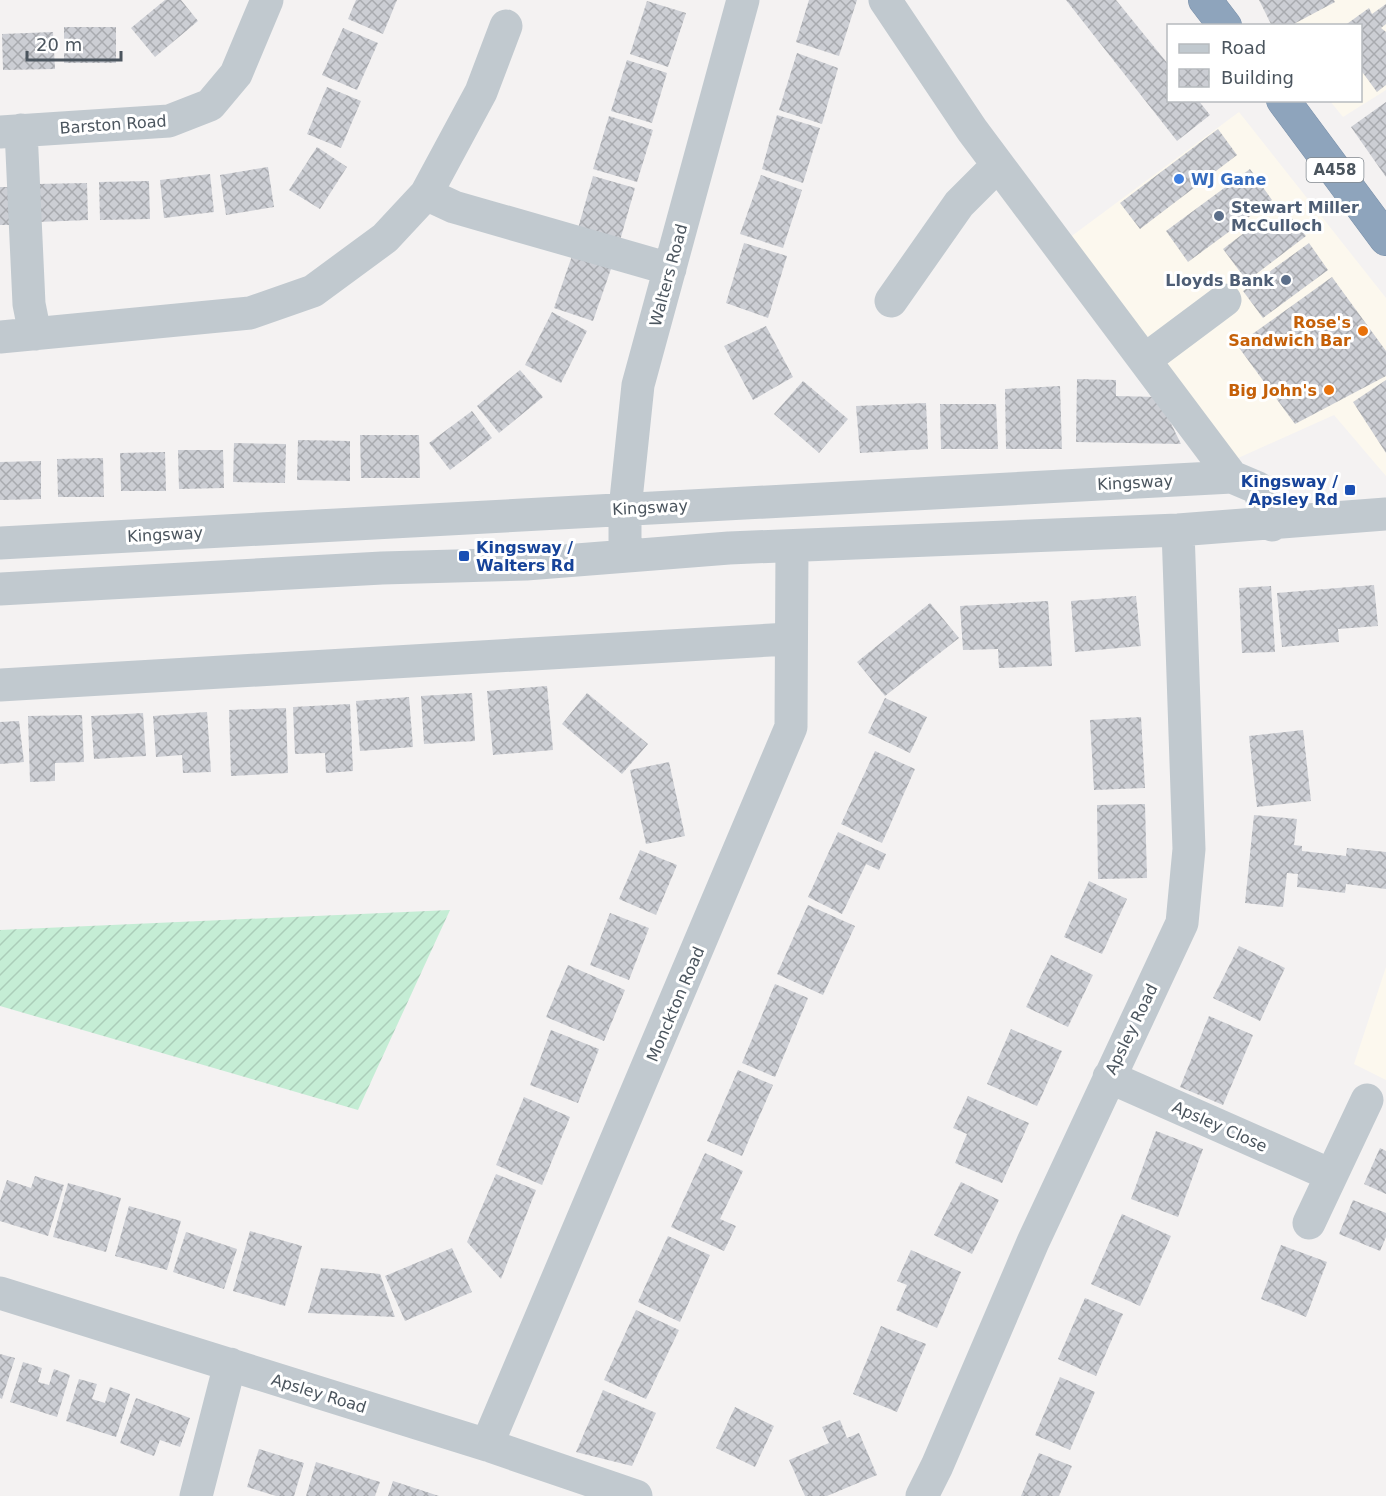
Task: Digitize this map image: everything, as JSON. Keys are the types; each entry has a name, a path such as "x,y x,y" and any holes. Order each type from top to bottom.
{"highway":[{"name":"A458","path":"1285,102 1384,234"}],"street":[{"name":"Barston Road","path":"10,131 169,121 210,105 236,74 267,0"},
{"name":"Walters Road","path":"625,556 626,508 638,385 743,0"},
{"path":"885,0 998,165 1146,359 1232,477"},
{"path":"0,337 250,314 313,291 345,270 385,238 426,194 481,92 506,26"},
{"path":"10,131 29,304 35,334"},
{"path":"891,302 959,204 998,165"},
{"path":"426,194 454,207 670,269"},
{"path":"1146,359 1225,300"},
{"name":"Kingsway","path":"0,543 1232,477 1258,488 1272,525"},
{"path":"0,589 382,568 516,565 729,548 1272,525 1386,514"},
{"name":"Apsley Road","path":"922,1496 938,1466 1033,1242 1182,923 1189,849 1178,530"},
{"name":"Monckton Road","path":"487,1445 791,727 789,639 793,584 792,547"},
{"path":"0,685 789,639"},
{"name":"Apsley Close","path":"1109,1077 1331,1175"},
{"path":"1309,1223 1367,1100"},
{"name":"Apsley Road","path":"0,1293 487,1445 636,1496"},
{"path":"196,1496 230,1364"}],"shaded area":[{"path":"1259,0 1386,0 1386,90 1343,117 1331,102 1362,102 1362,24 1271,24"},
{"path":"1239,112 1386,298 1386,476 1334,415 1236,459 1069,238"},
{"path":"1386,967 1386,1080 1354,1064"}],"green space":[{"path":"450,910 358,1110 0,1006 0,930"}],"building":[{"path":"165,0 181,0 198,21 155,57 131,28"},
{"path":"356,0 397,0 383,34 348,19"},
{"path":"809,0 857,0 839,56 796,42"},
{"path":"1066,0 1116,0 1167,63 1167,102 1200,102 1210,115 1177,141"},
{"path":"1259,0 1334,0 1335,2 1294,24 1271,24"},
{"path":"647,1 686,13 668,67 630,54"},
{"path":"1386,4 1386,24 1381,28 1386,32 1386,85 1377,92 1362,72 1362,24 1347,24 1369,8 1372,14"},
{"path":"64,27 116,27 116,63 64,63"},
{"path":"343,28 378,43 357,90 322,75"},
{"path":"53,32 55,69 3,70 2,34"},
{"path":"797,53 838,68 822,124 779,110"},
{"path":"627,60 667,73 652,123 611,111"},
{"path":"327,87 361,101 341,148 307,134"},
{"path":"1386,102 1386,177 1351,127"},
{"path":"777,115 820,128 803,183 762,169"},
{"path":"609,116 653,130 637,182 593,169"},
{"name":"WJ Gane","path":"1218,129 1237,155 1140,229 1120,203"},
{"path":"317,147 347,167 320,209 289,190"},
{"path":"268,167 274,207 226,215 220,175"},
{"name":"Stewart Miller McCulloch","path":"1250,169 1272,200 1188,262 1166,231"},
{"path":"210,174 214,212 164,218 160,180"},
{"path":"761,175 802,190 783,248 740,234"},
{"path":"593,176 635,188 619,244 577,232"},
{"path":"149,181 150,219 100,220 99,182"},
{"path":"87,183 88,220 38,222 36,184"},
{"path":"0,187 9,187 11,225 0,225"},
{"path":"1289,215 1306,236 1247,281 1223,249 1265,217 1273,227"},
{"path":"744,243 787,256 768,318 726,303"},
{"name":"Lloyds Bank","path":"1309,243 1328,270 1263,318 1243,291"},
{"path":"573,253 612,266 593,321 554,308"},
{"path":"1332,277 1386,351 1386,376 1295,424 1237,345"},
{"path":"552,312 587,331 561,383 525,365"},
{"path":"766,326 793,377 753,400 724,346"},
{"path":"520,370 543,397 499,433 477,406"},
{"path":"1077,379 1116,380 1116,396 1158,397 1181,444 1076,442"},
{"path":"1386,380 1386,453 1353,402"},
{"path":"803,381 848,419 819,453 774,414"},
{"path":"1060,386 1062,449 1006,449 1005,389"},
{"path":"926,403 928,449 860,453 856,406"},
{"path":"940,404 996,404 998,449 941,449"},
{"path":"472,411 492,438 450,470 429,443"},
{"path":"360,435 419,435 420,478 361,478"},
{"path":"298,440 350,441 350,481 297,480"},
{"path":"234,443 286,444 285,483 233,482"},
{"path":"178,450 223,450 224,488 179,489"},
{"path":"165,452 166,491 121,491 120,453"},
{"path":"103,458 104,497 58,497 57,459"},
{"path":"41,461 41,499 0,500 0,462"},
{"path":"1374,585 1378,626 1338,629 1339,642 1282,647 1277,593"},
{"path":"1271,586 1275,652 1242,653 1239,588"},
{"path":"1136,596 1141,646 1075,652 1071,601"},
{"path":"1048,601 1052,666 999,668 998,649 963,650 960,606"},
{"path":"930,603 959,638 885,696 857,662"},
{"path":"547,686 553,750 493,755 487,691"},
{"path":"472,693 475,741 424,744 421,696"},
{"path":"587,693 648,744 622,774 562,724"},
{"path":"409,697 413,747 360,751 356,701"},
{"path":"885,698 927,717 910,753 868,733"},
{"path":"350,704 353,771 326,773 325,753 295,754 293,707"},
{"path":"286,708 288,773 231,776 229,710"},
{"path":"207,712 211,772 183,773 182,755 156,757 153,716"},
{"path":"143,713 146,756 94,759 91,716"},
{"path":"82,715 84,762 55,763 55,781 30,782 28,716"},
{"path":"1141,717 1145,788 1094,790 1090,720"},
{"path":"19,721 24,762 0,764 0,722"},
{"path":"1303,730 1311,801 1257,807 1249,736"},
{"path":"875,751 915,769 882,843 841,824"},
{"path":"669,762 685,836 646,844 630,770"},
{"path":"1145,804 1147,878 1098,879 1097,805"},
{"path":"1254,815 1297,819 1294,845 1302,846 1302,851 1346,856 1347,848 1386,852 1386,889 1346,884 1345,893 1297,887 1298,874 1287,873 1283,907 1245,903"},
{"path":"838,832 886,854 879,870 866,864 842,914 808,897"},
{"path":"640,850 677,865 656,915 619,899"},
{"path":"1089,881 1127,899 1102,954 1064,937"},
{"path":"808,905 855,926 823,995 777,974"},
{"path":"610,913 649,928 629,980 590,965"},
{"path":"1239,946 1285,968 1260,1021 1213,998"},
{"path":"1051,955 1093,975 1068,1027 1026,1007"},
{"path":"568,965 625,990 604,1041 546,1017"},
{"path":"775,984 808,998 775,1077 742,1063"},
{"path":"1209,1016 1253,1035 1223,1105 1180,1087"},
{"path":"1011,1029 1062,1051 1037,1106 987,1084"},
{"path":"551,1030 599,1049 578,1103 530,1085"},
{"path":"738,1070 773,1085 742,1156 707,1141"},
{"path":"968,1096 1029,1123 1002,1183 955,1163 967,1134 953,1128"},
{"path":"524,1097 570,1117 542,1185 496,1165"},
{"path":"1156,1131 1203,1149 1178,1217 1131,1199"},
{"path":"1380,1148 1386,1151 1386,1194 1364,1184"},
{"path":"705,1153 743,1171 720,1219 736,1226 724,1251 671,1227"},
{"path":"496,1174 536,1190 501,1279 467,1242"},
{"path":"35,1176 64,1185 48,1236 0,1221 0,1201 7,1180 31,1188"},
{"path":"961,1182 999,1200 972,1254 934,1235"},
{"path":"68,1183 121,1198 106,1252 53,1237"},
{"path":"1353,1200 1386,1213 1386,1237 1380,1251 1339,1234"},
{"path":"129,1206 181,1221 167,1270 115,1256"},
{"path":"1122,1214 1171,1236 1140,1306 1091,1284"},
{"path":"250,1231 302,1246 285,1306 233,1291"},
{"path":"186,1232 237,1249 224,1289 173,1272"},
{"path":"668,1236 710,1255 680,1322 638,1302"},
{"path":"1281,1245 1327,1262 1306,1317 1261,1299"},
{"path":"452,1248 472,1292 405,1321 385,1276"},
{"path":"911,1250 961,1272 937,1328 896,1310 907,1285 897,1281"},
{"path":"321,1268 380,1274 395,1317 308,1313"},
{"path":"1085,1298 1123,1314 1096,1376 1058,1359"},
{"path":"636,1310 679,1330 646,1399 604,1380"},
{"path":"881,1326 926,1344 897,1412 853,1394"},
{"path":"0,1354 15,1358 2,1399 0,1398"},
{"path":"23,1362 42,1368 38,1382 49,1385 54,1369 70,1375 57,1417 10,1402"},
{"path":"1060,1377 1095,1392 1070,1450 1035,1435"},
{"path":"79,1379 97,1384 92,1399 105,1403 110,1387 130,1394 116,1437 66,1421"},
{"path":"603,1390 656,1413 632,1466 576,1452"},
{"path":"136,1398 190,1418 180,1447 160,1440 154,1456 120,1443"},
{"path":"735,1407 774,1426 755,1467 716,1448"},
{"path":"840,1420 847,1438 859,1433 877,1475 827,1496 805,1496 789,1460 829,1443 822,1427"},
{"path":"259,1449 304,1463 294,1496 276,1496 247,1487"},
{"path":"1039,1453 1072,1466 1059,1496 1021,1496"},
{"path":"316,1462 380,1482 375,1496 306,1496"},
{"path":"393,1481 439,1496 388,1496"}],"place":[{"name":"WJ Gane","path":"1179,179"},
{"name":"Stewart Miller McCulloch","path":"1219,216"},
{"name":"Lloyds Bank","path":"1286,280"},
{"name":"Rose's Sandwich Bar","path":"1363,331"},
{"name":"Big John's","path":"1329,390"},
{"name":"Kingsway / Apsley Rd","path":"1350,490"},
{"name":"Kingsway / Walters Rd","path":"464,556"}]}
